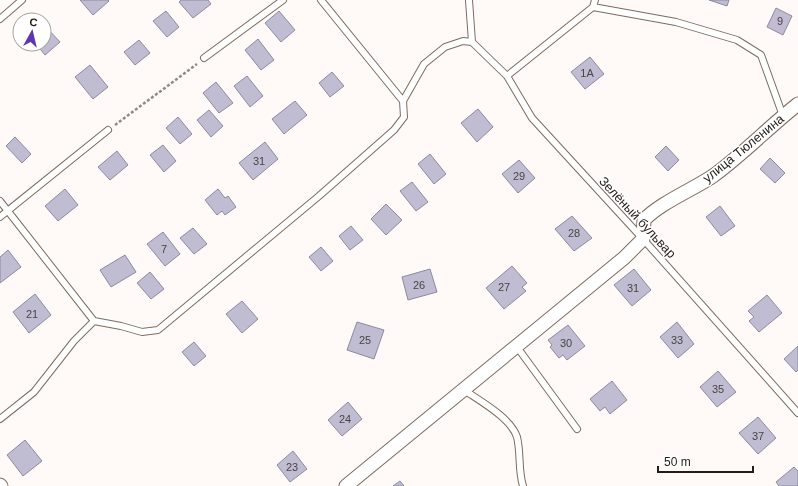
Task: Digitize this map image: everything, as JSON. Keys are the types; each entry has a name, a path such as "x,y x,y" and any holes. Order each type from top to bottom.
{"street":[{"name":"улица Тюленина","path":"643,238 644,220 653,211 665,206 714,176 798,104"},
{"path":"346,486 624,258 643,238"}],"lane":[{"path":"0,19 22,0"},
{"path":"204,58 284,0"},
{"path":"321,0 403,101"},
{"path":"0,201 94,322 121,326 142,332 158,330 320,196 394,130 404,117 403,101 424,64 445,47 463,41 472,42 469,0"},
{"path":"508,76 593,7 595,0"},
{"path":"593,7 676,22 737,40 761,55 783,116"},
{"name":"Зелёный бульвар","path":"472,42 508,76 532,118 643,238 798,413"},
{"path":"0,216 108,130"},
{"path":"0,419 34,392 74,341 94,322"},
{"path":"517,347 577,429"},
{"path":"464,390 494,410 517,436 520,475 523,486"}],"path":[{"path":"108,130 204,58"}],"building":[{"path":"80,0 108,0 109,1 93,15"},
{"path":"181,0 208,0 211,4 193,18 179,2"},
{"path":"709,0 729,0 727,6"},
{"path":"776,8 792,16 783,35 767,27"},
{"path":"166,11 179,27 167,37 153,21"},
{"path":"279,11 295,30 281,42 265,23"},
{"path":"52,33 60,42 52,49"},
{"path":"258,39 274,60 261,70 245,50"},
{"path":"139,40 150,53 135,65 124,52"},
{"path":"590,57 604,74 585,89 571,72"},
{"path":"90,65 108,87 93,99 75,77"},
{"path":"332,72 344,86 330,97 319,83"},
{"path":"247,76 263,96 250,107 234,86"},
{"path":"216,82 233,103 219,113 203,93"},
{"path":"295,101 307,115 284,134 272,119"},
{"path":"478,109 493,127 477,142 461,123"},
{"path":"209,110 223,126 211,137 197,120"},
{"path":"178,117 192,134 180,144 166,128"},
{"path":"15,137 31,154 22,163 6,146"},
{"path":"265,142 278,159 253,180 239,163"},
{"path":"163,145 176,161 164,172 150,155"},
{"path":"666,146 679,160 668,171 655,157"},
{"path":"117,151 128,165 110,180 98,167"},
{"path":"430,154 446,174 434,184 418,164"},
{"path":"770,158 785,173 775,183 760,169"},
{"path":"519,160 535,178 518,193 502,174"},
{"path":"412,182 428,202 416,211 400,191"},
{"path":"65,189 78,205 58,221 45,206"},
{"path":"218,189 225,198 228,196 236,207 225,215 222,211 217,215 205,200"},
{"path":"386,204 402,220 386,235 371,219"},
{"path":"720,206 735,226 721,236 706,217"},
{"path":"572,216 592,238 574,251 555,229"},
{"path":"351,226 363,240 350,250 339,236"},
{"path":"193,228 207,244 194,254 180,238"},
{"path":"163,232 180,254 165,266 147,244"},
{"path":"321,247 333,261 321,271 309,257"},
{"path":"8,250 21,267 0,283 0,257"},
{"path":"125,255 136,272 111,287 100,270"},
{"path":"512,266 527,283 522,287 526,291 504,309 486,288"},
{"path":"430,269 437,292 408,300 402,277"},
{"path":"634,269 651,290 632,306 614,285"},
{"path":"150,272 164,289 151,299 137,283"},
{"path":"35,294 51,315 29,333 13,312"},
{"path":"767,295 782,313 759,332 749,321 754,317 748,311"},
{"path":"242,301 258,319 242,333 226,314"},
{"path":"357,322 384,330 374,359 347,350"},
{"path":"677,322 694,344 678,358 660,337"},
{"path":"568,325 585,346 567,360 563,355 559,358 550,347 552,345 548,340"},
{"path":"194,342 206,356 194,366 182,352"},
{"path":"798,346 798,370 796,372 784,359"},
{"path":"718,371 736,392 717,407 700,387"},
{"path":"612,381 627,400 610,414 605,407 600,411 590,399"},
{"path":"348,402 362,419 342,436 328,420"},
{"path":"758,417 776,438 758,454 739,433"},
{"path":"25,440 42,461 23,476 7,455"},
{"path":"293,451 307,469 290,482 277,465"},
{"path":"794,467 798,471 798,486 779,486 776,482"},
{"path":"400,481 404,486 393,486"}]}
